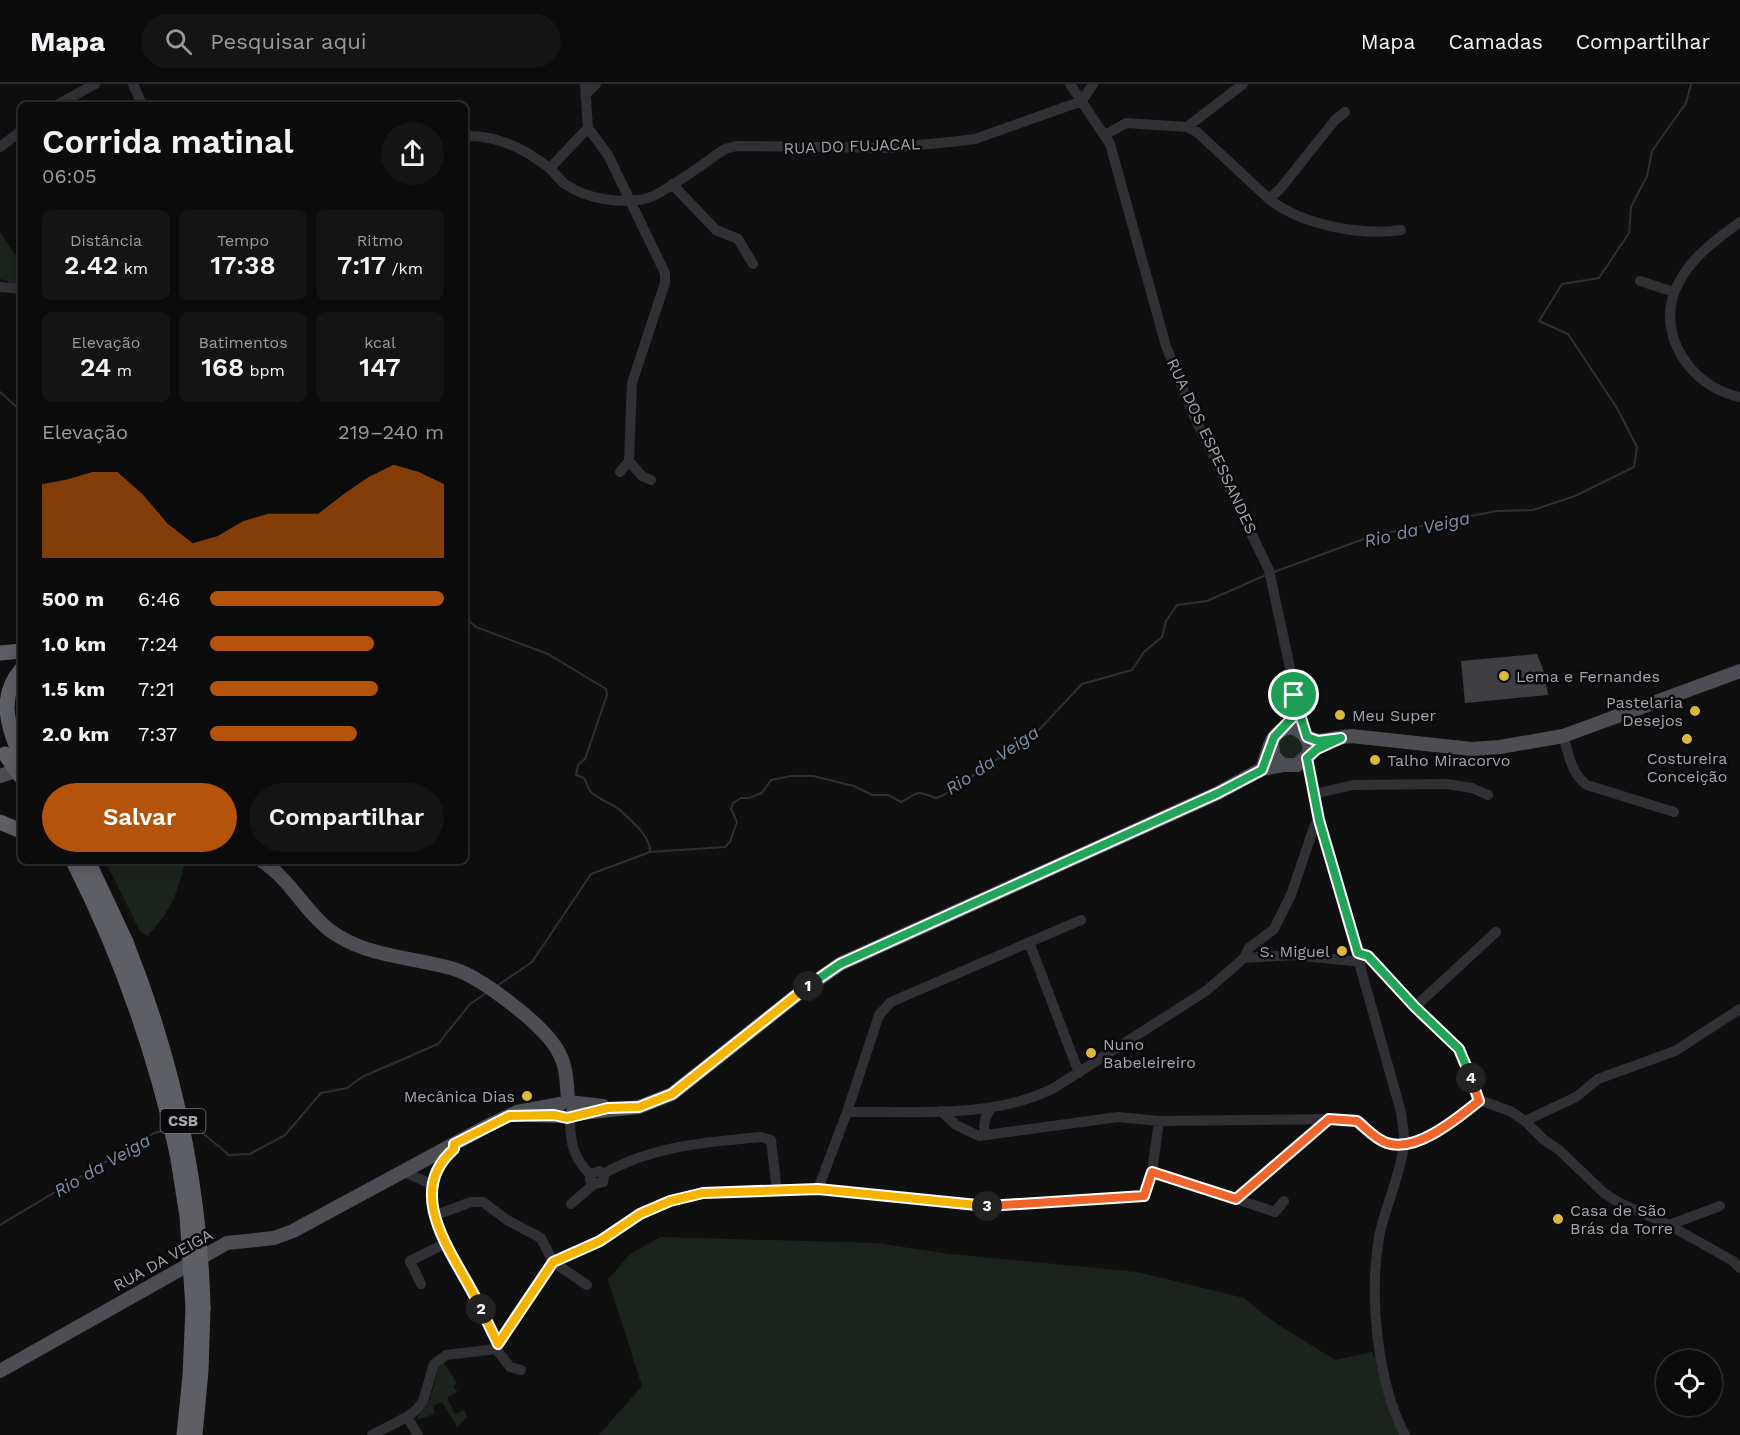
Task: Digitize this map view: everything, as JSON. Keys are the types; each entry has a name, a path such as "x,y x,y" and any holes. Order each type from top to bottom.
{"highway":[{"path":"0,653 18,651"},
{"path":"11,752 4,708 8,688 18,674"},
{"path":"0,730 18,770"},
{"path":"0,822 18,830"},
{"path":"63,864 87,889"},
{"name":"CSB","path":"74,864 120,944"},
{"name":"CSB","path":"89,864 120,944 159,1032 181,1113 197,1208 201,1371 195,1435"},
{"name":"CSB","path":"184,1435 198,1308"}],"main road":[{"path":"1262,770 1272,742 1284,729 1291,728 1318,741 1350,736 1472,749 1500,747 1563,736 1740,671"},
{"path":"1306,735 1308,756"},
{"path":"565,1109 639,1107 672,1094 807,986 840,964 1208,798 1262,770 1302,763 1308,756 1341,738"},
{"path":"1272,742 1274,756 1287,766"},
{"path":"0,776 18,770"},
{"path":"0,784 18,778"},
{"path":"265,864 293,888 319,920 339,937 362,947 455,970 487,985 542,1030 555,1045 564,1065 565,1109"},
{"path":"563,1085 577,1098 608,1108"},
{"path":"543,1106 552,1100 563,1085"},
{"path":"565,1109 587,1103"},
{"name":"RUA DA VEIGA","path":"0,1371 227,1243 274,1238 293,1231 509,1116 543,1106 565,1109"},
{"name":"RUA DA VEIGA","path":"509,1116 565,1109"}],"street":[{"path":"62,102 95,84"},
{"path":"133,84 141,102"},
{"path":"596,84 585,90 588,129 608,155 665,273 665,283 632,383 629,461 620,472"},
{"name":"RUA DOS ESPESSANDES","path":"1070,84 1105,135 1126,195 1166,346 1193,414 1270,575 1294,695 1306,735"},
{"path":"1082,101 1093,84"},
{"path":"1186,127 1243,84"},
{"name":"RUA DO FUJACAL","path":"629,201 650,198 725,149 737,146 889,148 975,139 1082,101"},
{"path":"1269,199 1280,189 1335,120 1345,112"},
{"path":"1105,135 1126,123 1186,127 1197,132 1279,207 1328,226 1372,232 1401,230"},
{"path":"550,168 588,129"},
{"path":"0,147 18,133"},
{"path":"468,136 480,135 521,149 550,168 565,184 592,196 629,201"},
{"path":"672,184 716,230 738,239 753,264"},
{"path":"1740,222 1696,257 1674,292 1672,327 1683,360 1700,380 1712,388 1740,397"},
{"path":"1640,281 1674,292"},
{"path":"0,287 18,288"},
{"path":"629,461 642,476 651,480"},
{"path":"1284,729 1292,718 1294,695"},
{"path":"1563,736 1574,770 1587,785 1674,812"},
{"path":"1308,756 1319,820 1360,958 1401,1112 1404,1144 1380,1237 1374,1314 1396,1417 1405,1435"},
{"path":"1287,766 1313,792"},
{"path":"1313,792 1353,785 1447,784 1472,788 1488,795"},
{"path":"847,1112 941,1111 992,1107 1036,1097 1079,1073 1185,1006 1244,958 1249,948 1274,929 1291,895 1314,827 1319,820"},
{"path":"818,1189 847,1112 879,1015 891,1002 1081,920"},
{"path":"1415,1007 1496,932"},
{"path":"1029,942 1079,1073"},
{"path":"1244,958 1294,955 1353,964 1360,958 1368,956 1415,1007 1459,1049 1467,1064 1479,1101"},
{"path":"1525,1121 1576,1097 1598,1079 1675,1052 1740,1009"},
{"path":"941,1111 968,1133 985,1135 1118,1117 1159,1121 1329,1119 1357,1121 1377,1139 1390,1144 1404,1144 1436,1133 1479,1101"},
{"path":"1479,1101 1510,1111 1525,1121 1533,1132 1559,1149 1604,1193 1669,1225 1740,1268"},
{"path":"985,1135 986,1116 992,1107"},
{"path":"565,1109 570,1142 580,1163 592,1179 603,1182 603,1174 624,1162 673,1147 761,1137 771,1140 774,1147 777,1191"},
{"path":"1236,1199 1329,1119"},
{"path":"372,1435 407,1417 423,1401 434,1364 446,1354 497,1346 553,1262 600,1241 640,1214 670,1201 703,1193 818,1189 980,1207 1144,1196 1152,1172 1159,1121"},
{"path":"454,1144 454,1149 441,1161 431,1184 437,1225 444,1244 469,1282 497,1346 510,1367 521,1370"},
{"path":"404,1172 431,1184"},
{"path":"1152,1172 1275,1212 1284,1201"},
{"path":"571,1204 592,1179"},
{"path":"436,1215 471,1202 483,1202 507,1220 541,1238 553,1262 587,1285"},
{"path":"1669,1225 1720,1206"},
{"path":"421,1284 410,1262 444,1244"},
{"path":"407,1417 417,1435"}],"shaded area":[{"path":"0,231 15,255 18,255 18,296 8,281 0,279"},
{"path":"1284,734 1298,734 1305,750 1290,762 1278,755 1276,743"},
{"path":"106,864 184,864 172,902 161,920 147,936 140,931"},
{"path":"660,1237 876,1243 950,1254 1137,1272 1244,1298 1274,1322 1335,1360 1372,1352 1378,1363 1399,1435 599,1435 642,1386 608,1280 629,1255"},
{"path":"444,1363 457,1383 453,1387 458,1392 447,1398 455,1414 464,1410 467,1417 457,1427 442,1402 433,1406 435,1414 416,1420 430,1399 439,1367"}],"building":[{"name":"Lema e Fernandes","path":"1537,654 1543,669 1548,695 1465,703 1461,661"}],"waterway":[{"name":"Rio da Veiga","path":"1274,572 1372,536 1496,511 1533,510 1575,496 1634,467 1637,447 1617,408 1568,334 1539,321 1562,284 1599,278 1629,233 1631,207 1647,176 1652,151 1686,103 1691,84"},
{"path":"0,392 18,408"},
{"name":"Rio da Veiga","path":"497,986 532,962 591,874 650,852 725,847 730,842 737,822 731,809 733,803 741,798 749,798 762,793 771,780 791,776 813,776 854,786 872,795 888,795 901,802 917,793 936,798 944,795 1035,734 1082,684 1132,670 1144,652 1162,637 1166,621 1177,605 1207,601 1266,575"},
{"path":"468,620 476,627 548,654 606,689 607,695 585,759 578,765 576,775 584,778 593,794 618,808 635,824 644,834 650,852"},
{"name":"Rio da Veiga","path":"187,1125 192,1124 229,1155 250,1154 285,1135 321,1093 347,1088 362,1077 438,1044 470,1004 488,992"},
{"name":"Rio da Veiga","path":"0,1225 154,1133 167,1130"}],"place":[{"name":"Lema e Fernandes","path":"1504,676"},
{"name":"Pastelaria Desejos","path":"1695,711"},
{"name":"Meu Super","path":"1340,715"},
{"name":"Costureira Conceição","path":"1687,739"},
{"name":"Talho Miracorvo","path":"1375,760"},
{"name":"S. Miguel","path":"1342,951"},
{"name":"Nuno Babeleireiro","path":"1091,1053"},
{"name":"Mecânica Dias","path":"527,1096"},
{"name":"Casa de São Brás da Torre","path":"1558,1219"}],"route":[{"path":"1294,695 1304,734 1307,737 1318,741 1341,738 1309,754 1307,765 1319,820 1358,953 1368,956 1390,977 1415,1007 1459,1049 1467,1064 1479,1101 1466,1112 1436,1133 1404,1144 1390,1144 1377,1139 1357,1121 1329,1119 1236,1199 1152,1172 1144,1196 980,1207 818,1189 703,1193 670,1201 640,1214 600,1241 553,1262 498,1344 469,1282 444,1244 437,1225 431,1184 441,1161 454,1149 454,1144 509,1116 554,1115 567,1118 572,1114 608,1108 639,1107 672,1094 817,979 840,964 1218,793 1262,770 1274,737 1292,718 1294,695"}]}
